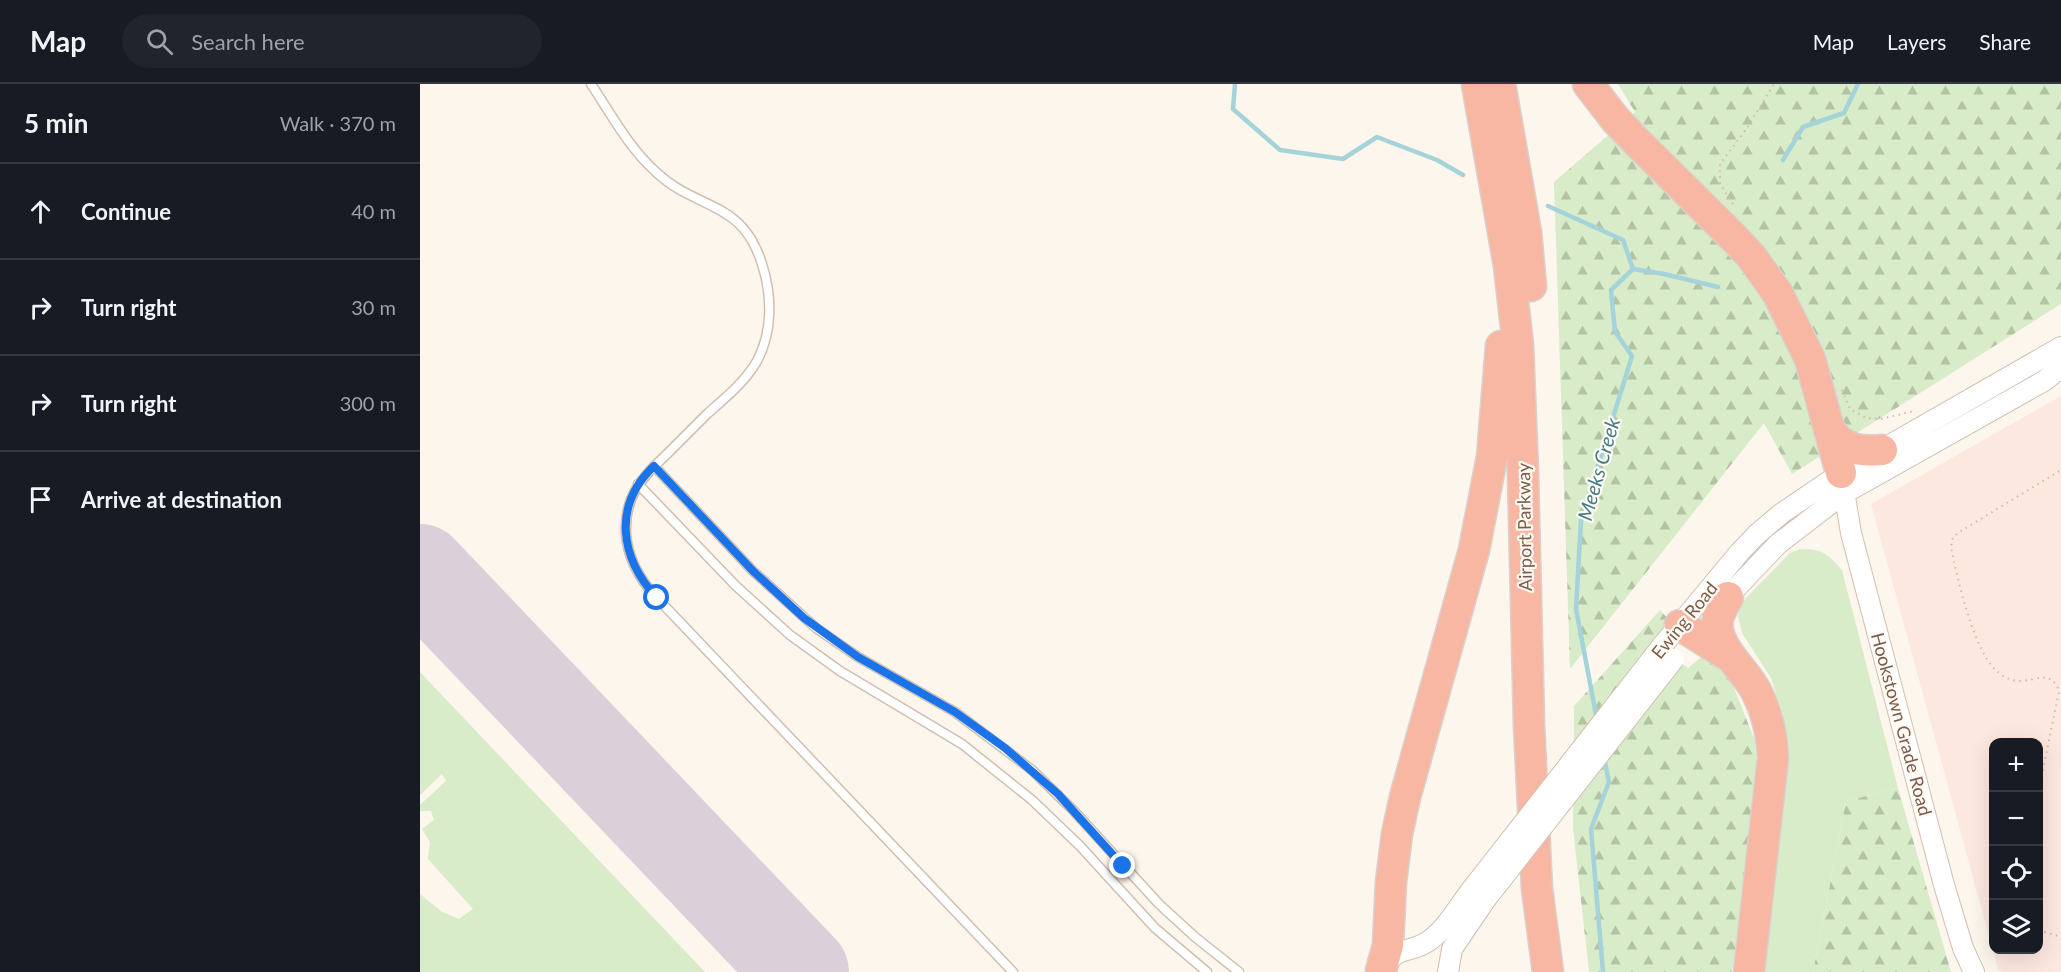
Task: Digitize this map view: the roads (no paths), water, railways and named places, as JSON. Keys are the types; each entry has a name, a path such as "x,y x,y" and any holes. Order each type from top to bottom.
{"highway":[{"name":"Airport Parkway","path":"1477,84 1509,266 1518,345 1529,725 1537,889 1548,972"},
{"name":"Airport Parkway","path":"1500,84 1526,232 1538,381 1548,719 1566,972"},
{"path":"1588,84 1615,118 1735,239 1765,274 1788,313 1810,359 1831,432 1842,484"},
{"path":"1381,972 1388,945 1391,882 1399,825 1474,550 1492,457 1502,332 1494,176"},
{"path":"1831,432 1837,440 1849,448 1867,451 1882,450"},
{"path":"1728,597 1718,618 1719,632 1729,656 1740,667 1755,690 1769,723 1772,743 1773,775 1749,972"},
{"path":"1678,641 1729,656"}],"street":[{"name":"Ewing Road","path":"1678,641 1728,597 1778,544 1842,484 1882,450 2061,347"},
{"name":"Ewing Road","path":"1381,972 1394,955 1428,942 1436,936 1479,894 1678,641 1719,575 1756,535 1800,500 1842,484 2043,381 2061,368"},
{"name":"Hookstown Grade Road","path":"1842,484 1851,533 1944,885 1963,948 1974,972"},
{"name":"Ewing Road","path":"1448,972 1452,949 1479,894"}],"lane":[{"path":"591,84 630,143 656,172 675,188 730,215 745,228 757,248 769,291 770,313 766,338 752,368 737,387 638,484 629,503 626,530 629,552 643,581 1013,972"},
{"path":"654,466 753,571 816,628 858,657 955,712 1032,770 1065,802 1159,904 1194,937 1239,972"},
{"path":"638,484 736,586 790,635 840,671 962,744 1032,800 1080,846 1155,928 1207,972"}],"waterway":[{"name":"Meeks Creek","path":"1235,84 1233,109 1280,150 1343,159 1377,137 1437,160 1463,175"},
{"path":"1783,160 1803,127 1844,113 1858,84"},
{"name":"Meeks Creek","path":"1548,206 1623,240 1633,269 1611,290 1615,332 1632,356 1581,521 1576,609 1597,720"},
{"path":"1633,269 1718,287"},
{"name":"Meeks Creek","path":"1603,972 1591,829 1609,782 1604,758"}]}
